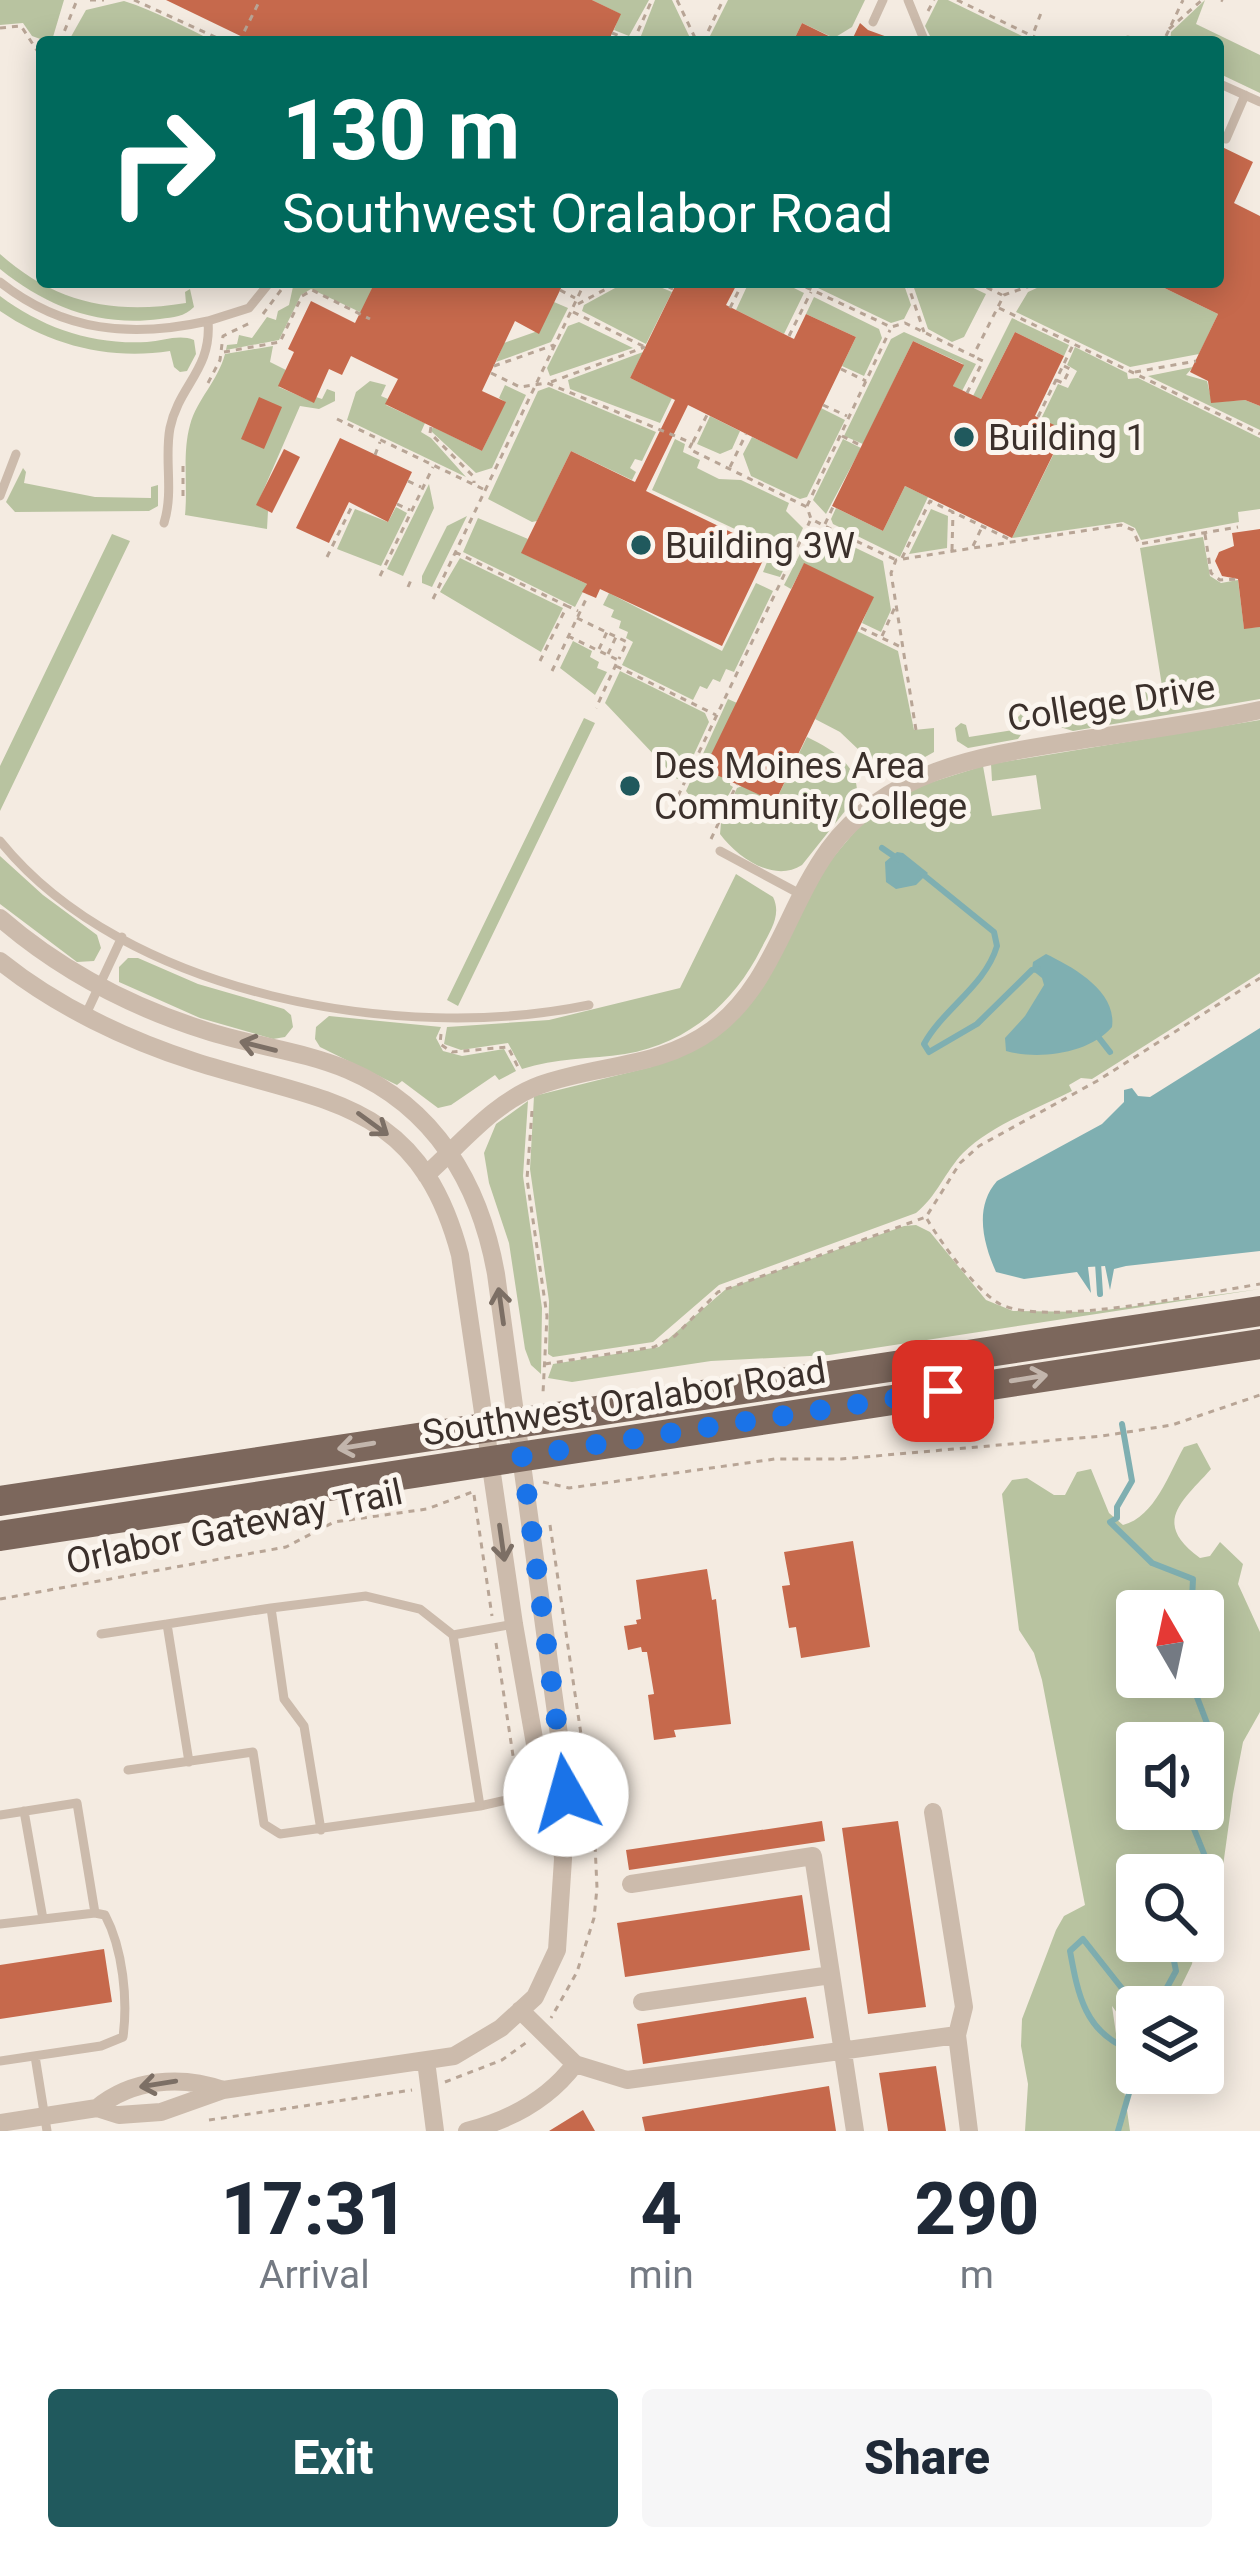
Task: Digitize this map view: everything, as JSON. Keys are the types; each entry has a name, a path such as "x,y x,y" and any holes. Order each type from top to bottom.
{"main road":[{"name":"Southwest Oralabor Road","path":"0,1501 1260,1311"},
{"name":"Southwest Oralabor Road","path":"0,1536 490,1461 523,1469 1260,1345"}],"street":[{"name":"College Drive","path":"426,1175 513,1097 541,1085 658,1058 709,1032 730,1015 758,982 822,859 882,797 929,772 975,758 1260,710"},
{"path":"0,918 99,987 204,1030 347,1070 394,1096 451,1153 475,1194 488,1233 566,1786 560,1818 563,1859 557,1951 528,2004 501,2028 454,2056 426,2062 223,2090 161,2112 119,2115 97,2108"},
{"path":"0,961 85,1015 191,1061 360,1113 398,1142 426,1175 444,1206 460,1256 490,1461 504,1626 543,1790 560,1818"},
{"path":"933,1812 964,2007 957,2035 969,2131"},
{"path":"631,1884 813,1856 855,2131"},
{"path":"642,2002 831,1975"},
{"path":"528,2004 539,2030 575,2065 627,2080 957,2035"},
{"path":"426,2062 435,2131"},
{"path":"467,2131 522,2112 575,2065"},
{"path":"0,2123 45,2124 97,2108 113,2095 156,2083 183,2080 223,2090"}],"lane":[{"path":"873,22 883,0"},
{"path":"908,0 923,36"},
{"path":"1224,86 1260,102"},
{"path":"1226,139 1245,95"},
{"path":"0,283 44,311 100,329 146,331 208,321 249,308 265,288"},
{"path":"164,523 171,425 207,355 208,321"},
{"path":"0,496 16,454"},
{"path":"0,841 44,886 122,937 218,981 299,1003 448,1018 532,1016 589,1005"},
{"path":"720,851 802,895"},
{"path":"85,1015 122,937"},
{"path":"101,1634 366,1596 420,1609 453,1635 480,1805"},
{"path":"271,1608 284,1700 304,1726 321,1830"},
{"path":"167,1624 189,1762"},
{"path":"453,1635 504,1626"},
{"path":"128,1770 253,1752 265,1824 280,1834 480,1805 566,1786"},
{"path":"0,1815 77,1803 95,1913"},
{"path":"24,1811 43,1919"},
{"path":"0,1924 95,1913 105,1916 114,1932 126,2014 123,2037 101,2046 0,2061"},
{"path":"35,2056 45,2124"}],"path":[{"path":"62,36 77,0"},
{"path":"90,0 104,0"},
{"path":"134,0 213,36"},
{"path":"242,36 260,0"},
{"path":"636,36 652,0"},
{"path":"677,0 697,36"},
{"path":"703,36 723,0"},
{"path":"957,0 1025,36"},
{"path":"1166,36 1183,0"},
{"path":"1169,29 1202,0"},
{"path":"1032,36 1041,13"},
{"path":"204,32 209,21"},
{"path":"0,28 21,26 36,44"},
{"path":"612,33 619,36"},
{"path":"202,390 213,376 223,336 264,314 283,288"},
{"path":"433,599 583,288"},
{"path":"572,309 609,288"},
{"path":"730,308 740,288"},
{"path":"808,288 891,327 905,323 983,362 967,394"},
{"path":"909,288 924,332"},
{"path":"989,288 1004,295"},
{"path":"973,356 1004,295 1021,288"},
{"path":"222,352 278,343 302,296 312,290 370,319"},
{"path":"560,290 577,299"},
{"path":"789,336 812,290"},
{"path":"998,307 1260,434"},
{"path":"490,373 520,387 548,383 645,347 572,309"},
{"path":"290,322 299,326"},
{"path":"891,327 807,507 811,519 899,560 1121,525 1133,530 1138,544 1238,527"},
{"path":"494,366 555,344"},
{"path":"1038,417 1073,344"},
{"path":"1133,372 1196,361"},
{"path":"841,369 866,381"},
{"path":"548,383 692,443"},
{"path":"823,405 849,417"},
{"path":"706,415 689,449 807,507"},
{"path":"337,418 485,490"},
{"path":"431,427 430,433 474,477 473,485"},
{"path":"730,468 746,434"},
{"path":"840,436 862,446"},
{"path":"375,454 381,440"},
{"path":"182,504 183,460"},
{"path":"380,576 434,466"},
{"path":"408,481 423,488"},
{"path":"916,730 891,573 930,500 1016,542"},
{"path":"327,557 352,504"},
{"path":"397,504 412,511"},
{"path":"824,526 833,507"},
{"path":"952,551 953,512"},
{"path":"678,796 811,519"},
{"path":"972,548 983,526"},
{"path":"800,542 831,530"},
{"path":"1204,532 1211,573 1220,580 1238,578"},
{"path":"455,552 567,606 627,642 596,708"},
{"path":"408,587 411,580"},
{"path":"551,671 588,595"},
{"path":"540,662 567,606"},
{"path":"881,638 896,606"},
{"path":"861,628 903,648"},
{"path":"598,651 607,632"},
{"path":"568,636 716,715"},
{"path":"608,655 616,637"},
{"path":"728,692 738,697"},
{"path":"711,839 737,784"},
{"path":"544,1364 653,1347 675,1336 718,1292 734,1284 926,1217 960,1163 980,1146 1097,1081 1260,978"},
{"path":"444,1027 440,1040 447,1050 508,1047 520,1071"},
{"path":"531,1100 527,1179 547,1316 543,1377"},
{"path":"926,1217 984,1291 1014,1309 1095,1309 1260,1284"},
{"path":"523,1469 569,1488 775,1459 841,1459 1102,1436 1172,1425 1260,1395"},
{"name":"Orlabor Gateway Trail","path":"0,1599 286,1547 334,1522 427,1509 474,1491 504,1626"},
{"path":"209,2120 429,2088 502,2060 539,2030 564,1999 594,1918 597,1888 594,1822 550,1522"},
{"path":"504,1626 525,1837"}],"green space":[{"path":"0,0 64,0 53,36 32,36 23,23 0,25"},
{"path":"592,0 649,0 629,36 614,30 620,14"},
{"path":"655,0 672,0 689,36 641,36"},
{"path":"728,0 865,0 852,27 837,36 802,23 796,36 710,36"},
{"path":"938,0 948,0 1022,36 930,36 925,26"},
{"path":"1205,0 1196,24 1221,36 1171,36"},
{"path":"124,1 203,36 71,36 86,10"},
{"path":"1224,38 1260,55 1260,93 1224,76"},
{"path":"0,254 36,280 36,288 110,306 186,303 185,292 190,289 194,307 178,316 138,321 95,317 55,304 0,269"},
{"path":"293,288 372,288 362,313 311,289 301,295 279,340 226,350 227,345 237,344 239,335 252,338 267,317 276,320 278,311 289,305"},
{"path":"615,288 672,292 646,344 582,311 584,305"},
{"path":"746,288 794,288 804,293 784,334 736,310"},
{"path":"818,288 905,288 911,305 904,319 891,323"},
{"path":"914,288 974,288 986,294 964,337 952,342 928,329"},
{"path":"1037,288 1164,288 1218,314 1199,354 1130,367 1016,312 1028,292"},
{"path":"0,296 69,332 107,341 188,338 194,340 196,354 187,371 180,372 170,351 82,348 40,333 0,311"},
{"path":"814,297 879,329 882,338 864,376 842,366 856,337 806,314"},
{"path":"554,302 568,308 551,342 496,362 504,343 535,332"},
{"path":"1012,318 1069,345 1064,356 1015,332 981,399 973,396"},
{"path":"579,322 633,348 550,376 547,368 568,326"},
{"path":"904,332 976,364 962,391 953,386 963,364 913,341 863,444 844,436 891,339"},
{"path":"273,346 270,362 286,370 279,387 313,402 316,397 322,399 327,389 335,392 335,401 319,409 300,406 257,505 268,511 267,529 185,515 186,447 197,407 225,354"},
{"path":"1075,347 1127,373 1128,379 1138,378 1260,438 1260,509 1238,512 1239,522 1141,540 1135,528 1123,522 1012,538 1065,431 1041,419 1058,384 1068,388 1077,371 1067,365"},
{"path":"643,352 630,378 672,398 660,423 570,389 568,380"},
{"path":"1193,367 1186,375 1207,381 1212,402 1245,400 1260,406 1260,430 1148,376"},
{"path":"370,381 386,385 381,396 388,399 386,405 425,423 421,432 466,477 347,420 356,392"},
{"path":"505,385 526,395 492,468 476,473 431,431 433,427 482,451 505,402 499,398"},
{"path":"549,387 656,432 642,461 635,459 630,468 636,472 632,480 571,451 537,521 532,522 488,499 538,391"},
{"path":"821,408 845,420 807,497 800,499 751,476 743,454 752,437 797,458"},
{"path":"710,416 740,431 732,449 720,454 697,444"},
{"path":"675,439 685,444 683,452 700,460 697,468 719,479 741,480 789,503 786,511 803,528 780,577 763,572 773,547 652,490"},
{"path":"843,439 861,448 826,514 813,500"},
{"path":"23,468 24,483 95,497 151,498 151,487 158,485 158,506 149,511 15,512 6,502"},
{"path":"429,484 434,508 403,576 387,569"},
{"path":"905,486 928,497 900,557 833,524 836,508 883,531"},
{"path":"396,507 407,513 381,566 337,549 355,509 388,522"},
{"path":"931,509 948,516 947,548 909,554"},
{"path":"467,516 432,587 422,583 447,526"},
{"path":"478,518 528,539 522,553 587,584 575,607 463,552"},
{"path":"112,534 130,541 0,811 0,766"},
{"path":"833,537 883,561 891,610 881,632 862,623 873,597 804,564 791,589 784,585 804,546"},
{"path":"1203,537 1210,576 1221,583 1238,580 1244,628 1260,627 1260,699 1073,731 1060,727 1056,712 1063,706 1071,720 1142,709 1142,691 1162,686 1140,548"},
{"path":"460,558 563,608 541,652 440,592"},
{"path":"756,583 773,591 734,672 726,669 720,682 713,679 707,689 700,686 693,700 622,665 633,642 619,628 621,621 611,617 614,610 603,605 609,593 722,651"},
{"path":"857,631 898,651 914,730 934,728 934,752 900,771 881,771 840,732 815,719"},
{"path":"573,641 592,651 590,657 599,662 597,668 607,672 595,695 560,668"},
{"path":"620,671 705,713 709,722 683,778 677,779 605,703"},
{"path":"728,699 737,703 733,787 712,824 686,791"},
{"path":"1022,713 1030,722 1018,739 968,748 957,741 955,728 961,723 969,737 1019,729"},
{"path":"584,718 595,723 458,1006 447,1000"},
{"path":"1260,720 1260,973 1092,1079 1081,1078 1069,1085 1072,1091 987,1134 963,1153 916,1213 719,1285 653,1342 548,1354 549,1301 530,1169 534,1096 651,1067 709,1041 825,867 867,817 910,789 983,766 992,816 1041,809 1036,775 992,781 991,764"},
{"path":"807,737 849,767 857,796 802,865 791,870 768,869 746,859 728,843 720,834 721,823 742,786 775,802"},
{"path":"0,856 97,935 101,948 94,961 77,962 0,904"},
{"path":"736,874 773,897 774,923 737,987 688,1031 648,1049 522,1069 508,1043 461,1050 444,1044 447,1027 549,1020 680,988"},
{"path":"128,958 284,1009 293,1027 285,1037 273,1039 200,1018 119,982 119,967"},
{"path":"329,1016 441,1027 436,1038 443,1051 462,1056 504,1049 516,1071 499,1080 495,1075 451,1105 438,1108 402,1081 397,1085 320,1047 316,1027"},
{"path":"528,1101 523,1176 542,1308 541,1374 525,1349 509,1243 484,1153 496,1124"},
{"path":"916,1225 930,1232 986,1300 1013,1311 1091,1312 1260,1289 829,1355 711,1361 572,1382 548,1378 553,1364 659,1347 726,1289"},
{"path":"1197,1443 1211,1469 1182,1501 1174,1522 1185,1545 1200,1558 1210,1556 1220,1542 1243,1564 1238,1584 1260,1632 1260,1712 1243,1742 1224,1859 1224,1854 1116,1854 1116,1962 1192,1962 1181,1986 1116,1986 1116,2011 1112,2006 1116,2094 1125,2094 1130,2131 1025,2131 1028,2084 1022,2019 1056,1930 1064,1916 1085,1905 1042,1680 1034,1653 1019,1630 1002,1494 1012,1480 1027,1478 1054,1495 1065,1495 1077,1472 1091,1469 1109,1513 1123,1525 1144,1513 1184,1447"}],"water":[{"path":"897,852 928,873 916,885 896,889 886,882 885,862"},
{"path":"1046,954 1091,982 1108,1002 1112,1027 1077,1049 1033,1055 1006,1051 1005,1038 1044,985 1032,970 1033,962"},
{"path":"1260,1028 1260,1251 1114,1269 1110,1290 1105,1266 1088,1267 1091,1293 1077,1272 1024,1279 996,1272 987,1249 983,1214 997,1181 1102,1124 1124,1102 1124,1090 1132,1088 1138,1096 1150,1097"}],"building":[{"path":"166,0 592,0 621,14 611,36 241,36"},
{"path":"802,23 829,36 796,36"},
{"path":"860,23 884,36 854,36"},
{"path":"1224,148 1253,162 1234,203 1260,216 1260,406 1245,400 1211,403 1208,381 1190,372 1218,314 1164,288 1224,288"},
{"path":"372,288 561,288 539,334 515,321 482,391 506,402 482,451 385,404 398,379 351,356 342,375 329,369 314,403 278,386 294,352 288,349 311,301 355,323"},
{"path":"674,288 735,288 726,305 794,339 806,314 856,337 797,459 688,405 646,491 768,550 722,646 600,589 596,598 582,592 587,584 521,553 571,451 635,482 675,400 630,378"},
{"name":"Building 1","path":"1015,332 1064,356 1035,416 1065,430 1012,538 905,486 883,531 832,506 913,341 964,365 953,386 981,399"},
{"path":"259,397 282,407 264,449 241,439"},
{"path":"340,438 412,472 388,522 349,502 329,543 296,528"},
{"path":"284,449 300,457 272,513 256,505"},
{"path":"1260,529 1260,627 1244,629 1238,579 1222,576 1215,561 1219,552 1234,546 1232,533"},
{"path":"804,563 874,597 775,802 704,769"},
{"path":"853,1541 870,1647 801,1658 796,1627 789,1628 782,1586 790,1585 784,1552"},
{"path":"707,1569 712,1600 716,1599 731,1724 674,1730 676,1737 654,1740 648,1695 654,1694 647,1652 641,1647 628,1650 624,1626 641,1619 636,1580"},
{"path":"822,1821 825,1841 629,1870 626,1850"},
{"path":"898,1821 926,2007 868,2014 842,1828"},
{"path":"802,1895 810,1950 625,1977 617,1923"},
{"path":"104,1949 112,2002 0,2019 0,1965"},
{"path":"806,1997 814,2038 643,2064 637,2024"},
{"path":"936,2066 946,2131 888,2131 879,2073"},
{"path":"829,2086 836,2131 645,2131 642,2117"},
{"path":"583,2110 595,2131 549,2131"}],"waterway":[{"path":"882,848 898,859"},
{"path":"920,872 994,932 997,946 983,973 924,1044 929,1052 977,1024 1038,969"},
{"path":"1096,1034 1110,1052"},
{"path":"1098,1263 1100,1294"},
{"path":"1122,1424 1132,1481 1117,1507 1117,1518 1110,1522 1152,1563 1193,1579 1192,1590"},
{"path":"1197,1698 1206,1722"},
{"path":"1194,1830 1204,1854"},
{"path":"1118,2131 1134,2076 1131,2050 1103,2034 1086,2011 1070,1951 1083,1939 1128,1996 1159,2002 1176,1971 1174,1962"}],"place":[{"name":"Building 1","path":"964,437"},
{"name":"Building 3W","path":"641,545"},
{"name":"Des Moines Area Community College","path":"630,786"}],"route":[{"path":"566,1794 522,1456 943,1391"}]}
